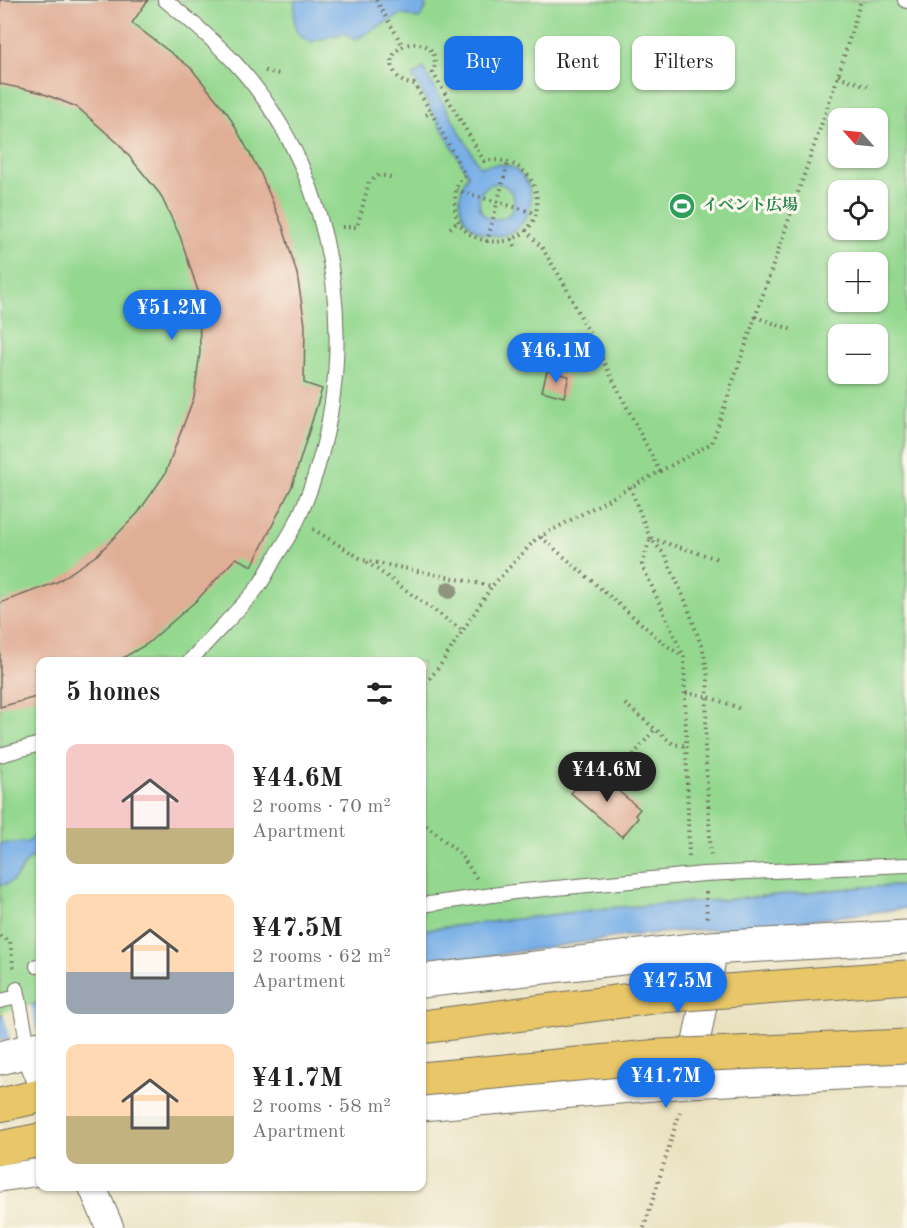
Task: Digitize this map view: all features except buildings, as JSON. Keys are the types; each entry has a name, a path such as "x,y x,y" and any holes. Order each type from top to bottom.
{"highway":[{"path":"426,1026 661,996 907,977"},
{"path":"426,1079 660,1056 907,1046"},
{"path":"0,1105 36,1097"},
{"path":"0,1148 36,1141"}],"street":[{"path":"426,980 709,936 907,937"},
{"path":"686,1093 711,965 709,936"},
{"path":"426,1107 686,1093 879,1074 907,1074"},
{"path":"0,1178 36,1173"},
{"path":"94,1191 110,1228"}],"lane":[{"path":"165,0 202,29 237,65 260,94 294,152 309,186 324,231 334,279 338,332 336,382 320,460 298,519 256,590 194,657"},
{"path":"0,755 36,745"},
{"path":"426,904 704,874 907,865"},
{"path":"0,1001 18,998 27,1054"}],"path":[{"path":"376,0 403,46"},
{"path":"426,683 492,586 541,537 712,443 838,76 861,0"},
{"path":"416,42 432,52 435,62 433,73 484,161 487,158 508,162 523,169 533,179 537,206 535,213 526,230 512,239 503,243 487,242 465,230 459,221 454,204 456,190 465,175 428,114 414,84 404,82 393,68 394,55 403,46 416,42"},
{"path":"838,76 872,88"},
{"path":"487,242 508,162"},
{"path":"457,174 462,177"},
{"path":"324,231 357,226 369,182 379,175 394,178"},
{"path":"456,190 535,213"},
{"path":"450,228 459,221"},
{"path":"526,230 542,248 562,280 660,472"},
{"path":"512,239 515,246"},
{"path":"756,317 793,330"},
{"path":"630,487 650,538 665,555 685,600 704,653 708,677 705,746 711,859 704,874 689,862 684,657 642,565 650,538"},
{"path":"298,519 363,560 463,631"},
{"path":"541,537 666,645 684,657"},
{"path":"650,538 718,559"},
{"path":"363,560 492,586"},
{"path":"686,693 706,696 739,708"},
{"path":"626,704 673,744 687,746"},
{"path":"614,778 655,729"},
{"path":"426,824 460,854 476,876 482,897"},
{"path":"706,896 709,936"},
{"path":"0,936 10,942 18,998"},
{"path":"644,1228 686,1093"}],"green space":[{"path":"0,0 907,0 907,886 864,887 610,908 426,930 426,657 36,657 36,1003 0,1016"}],"water":[{"path":"295,0 424,0 426,8 419,19 402,14 354,40 344,33 310,42 296,30"},
{"path":"423,68 480,167 497,164 508,166 518,171 527,183 531,196 529,210 520,225 508,234 494,236 480,232 468,223 461,210 460,194 468,175 412,75","holes":["497,183 513,195 514,201 510,213 498,219 484,215 479,203 483,190"]},
{"path":"36,835 36,855 12,881 0,885 0,844 28,842"},
{"path":"907,886 907,908 736,929 625,936 426,965 426,930 610,908 864,887"},
{"path":"36,1003 36,1031 0,1040 0,1016"}],"pier":[{"path":"31,1005 36,1034 10,1040 3,1012"}],"place":[{"name":"イベント広場","path":"682,206"}]}
